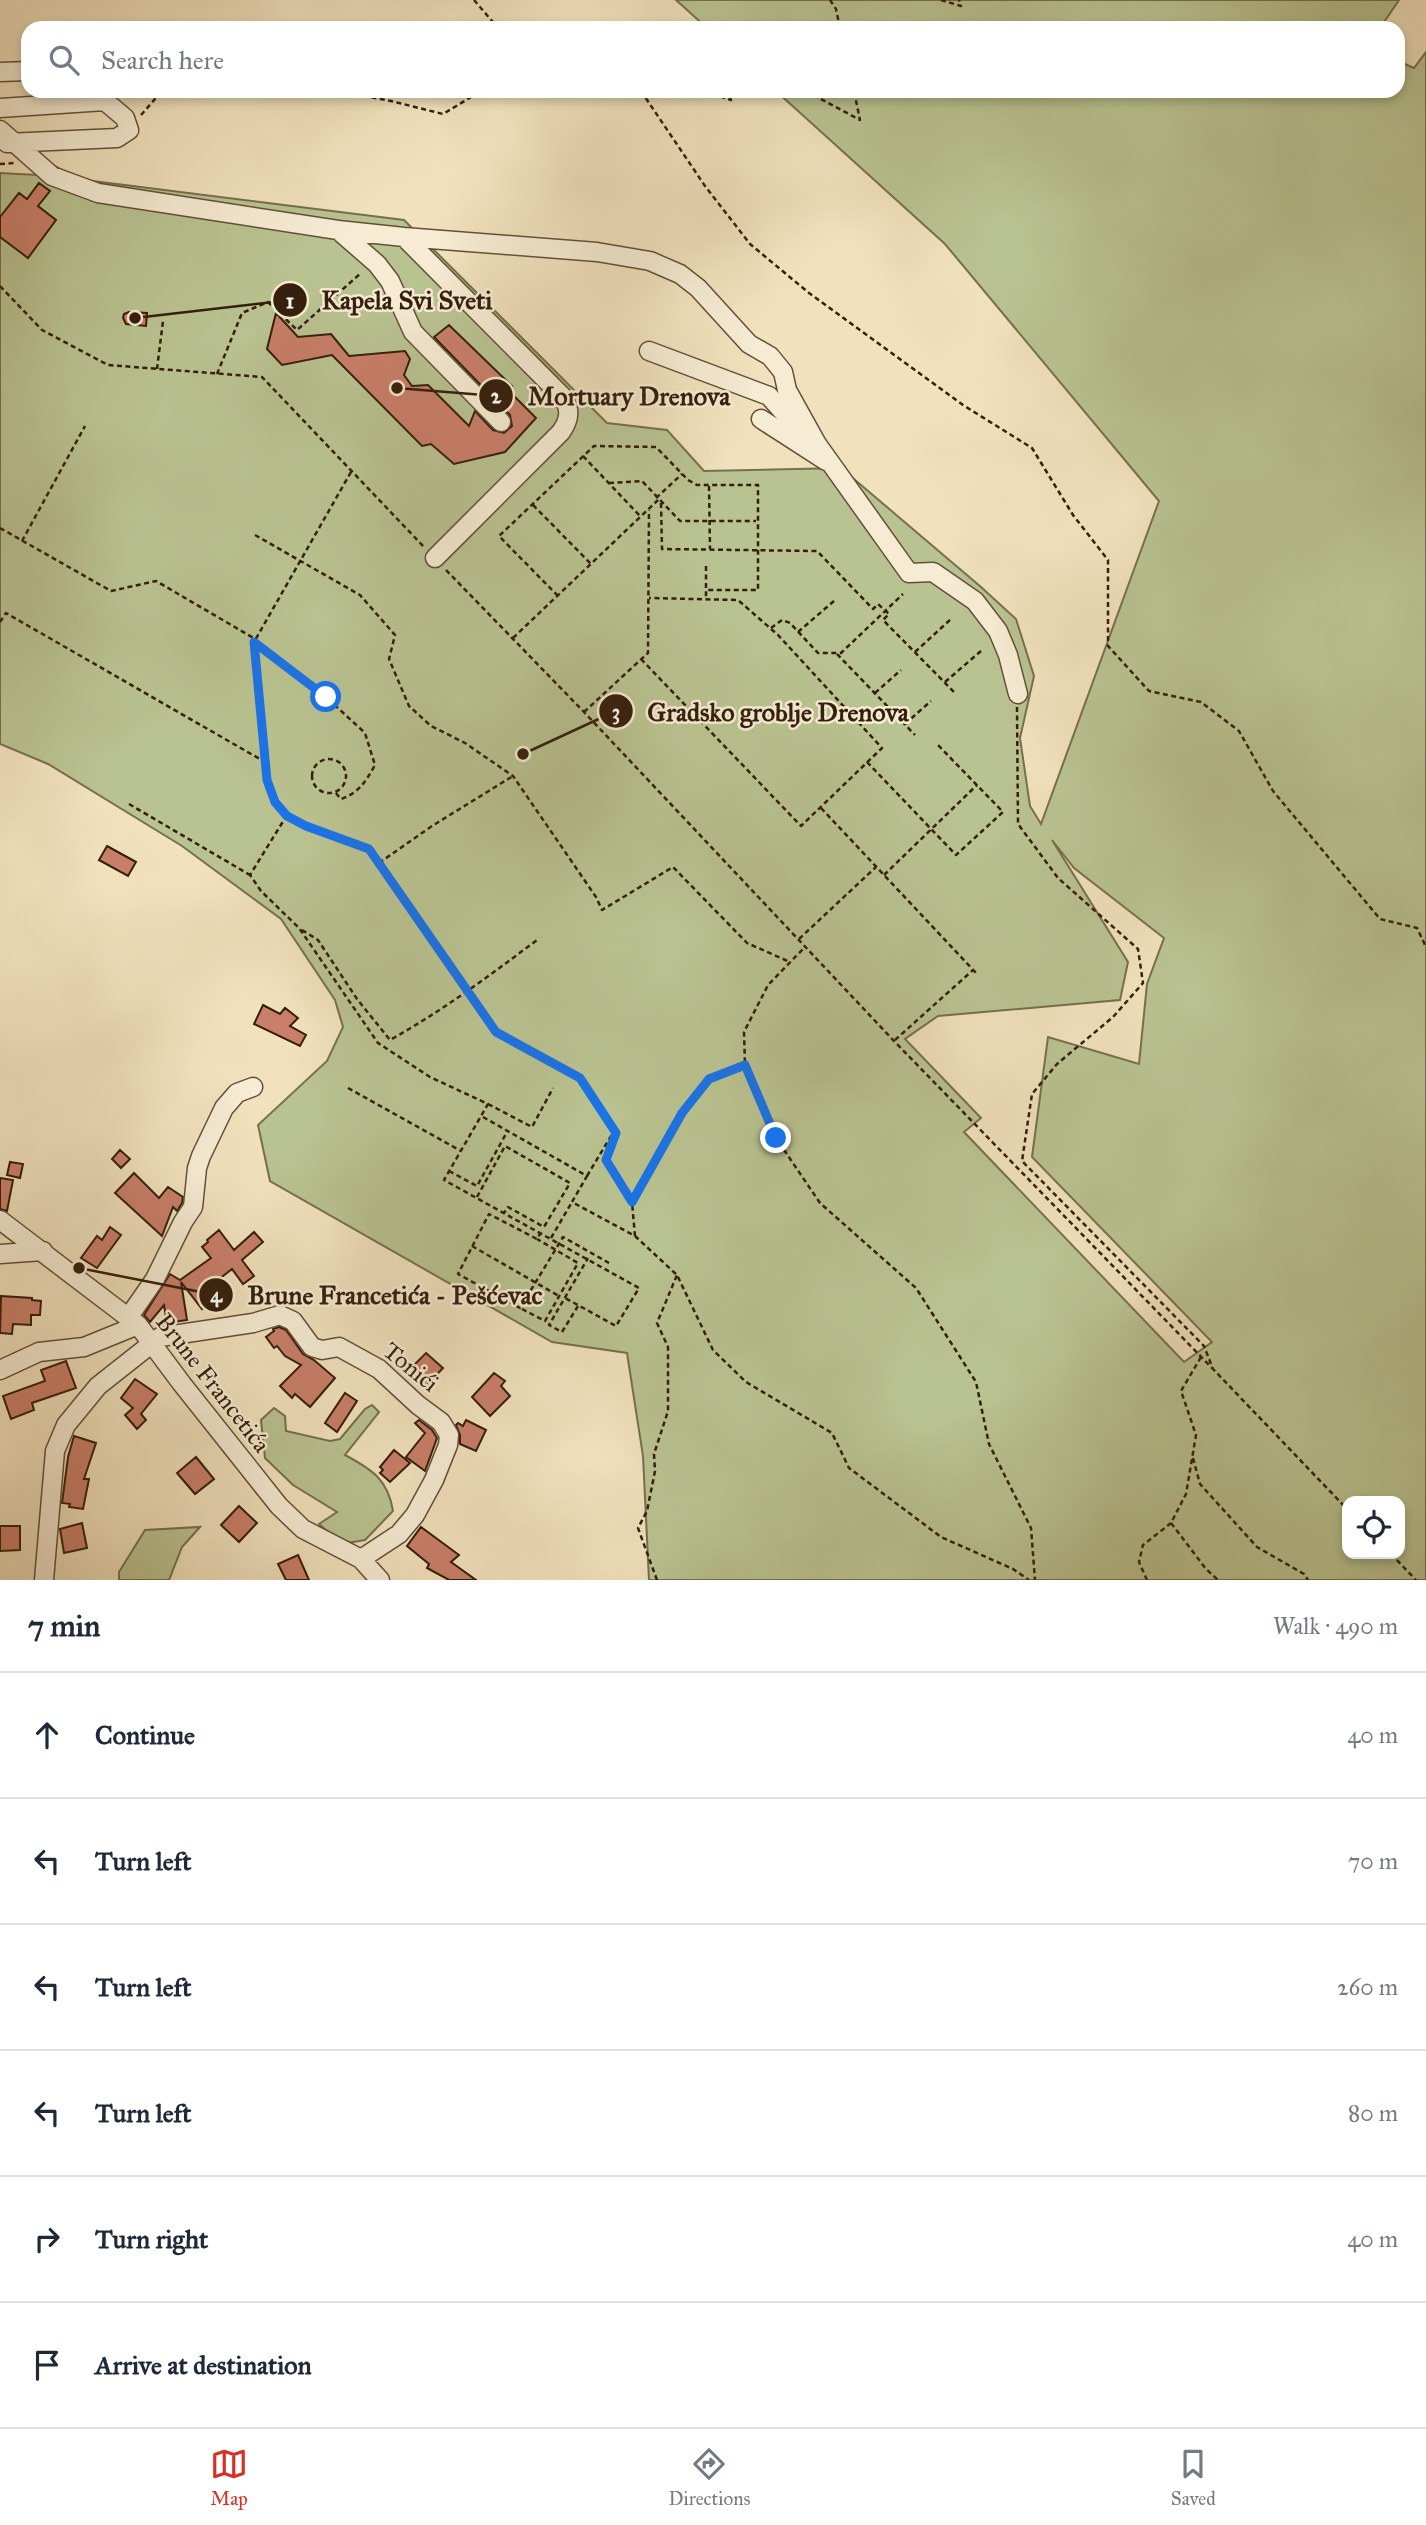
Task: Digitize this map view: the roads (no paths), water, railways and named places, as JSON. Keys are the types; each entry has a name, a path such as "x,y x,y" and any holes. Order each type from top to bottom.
{"street":[{"path":"0,72 21,71"},
{"path":"0,108 82,98"},
{"path":"7,143 117,138 129,130 125,118 101,98"},
{"path":"0,130 7,143 52,176 98,193 338,230 597,252 664,265 698,288 749,344 770,356 783,372 787,390 817,444 909,573 933,572 975,601 998,631 1008,654 1018,694"},
{"path":"338,230 374,261 390,281 413,332 501,422"},
{"path":"404,237 568,405 569,417 561,432 435,558"},
{"path":"649,351 769,396 793,425 817,444"},
{"path":"761,419 831,464"},
{"path":"0,1370 38,1352 84,1347 133,1321 193,1207 201,1156 224,1108 237,1093 253,1087"},
{"name":"Brune Francetića","path":"0,1220 133,1321 279,1506 303,1529 361,1559 380,1580"},
{"path":"0,1254 43,1251"},
{"name":"Tonići","path":"153,1343 160,1337 253,1323 279,1315 288,1317 312,1347 322,1350 339,1347 357,1355 379,1369 441,1422 449,1434 448,1445 425,1499 399,1534 361,1559"},
{"path":"44,1580 55,1451 66,1425 98,1386 153,1343"}],"place":[{"name":"Kapela Svi Sveti","path":"135,318"},
{"name":"Mortuary Drenova","path":"397,388"},
{"name":"Gradsko groblje Drenova","path":"523,754"},
{"name":"Brune Francetića - Pešćevac","path":"79,1268"}]}
